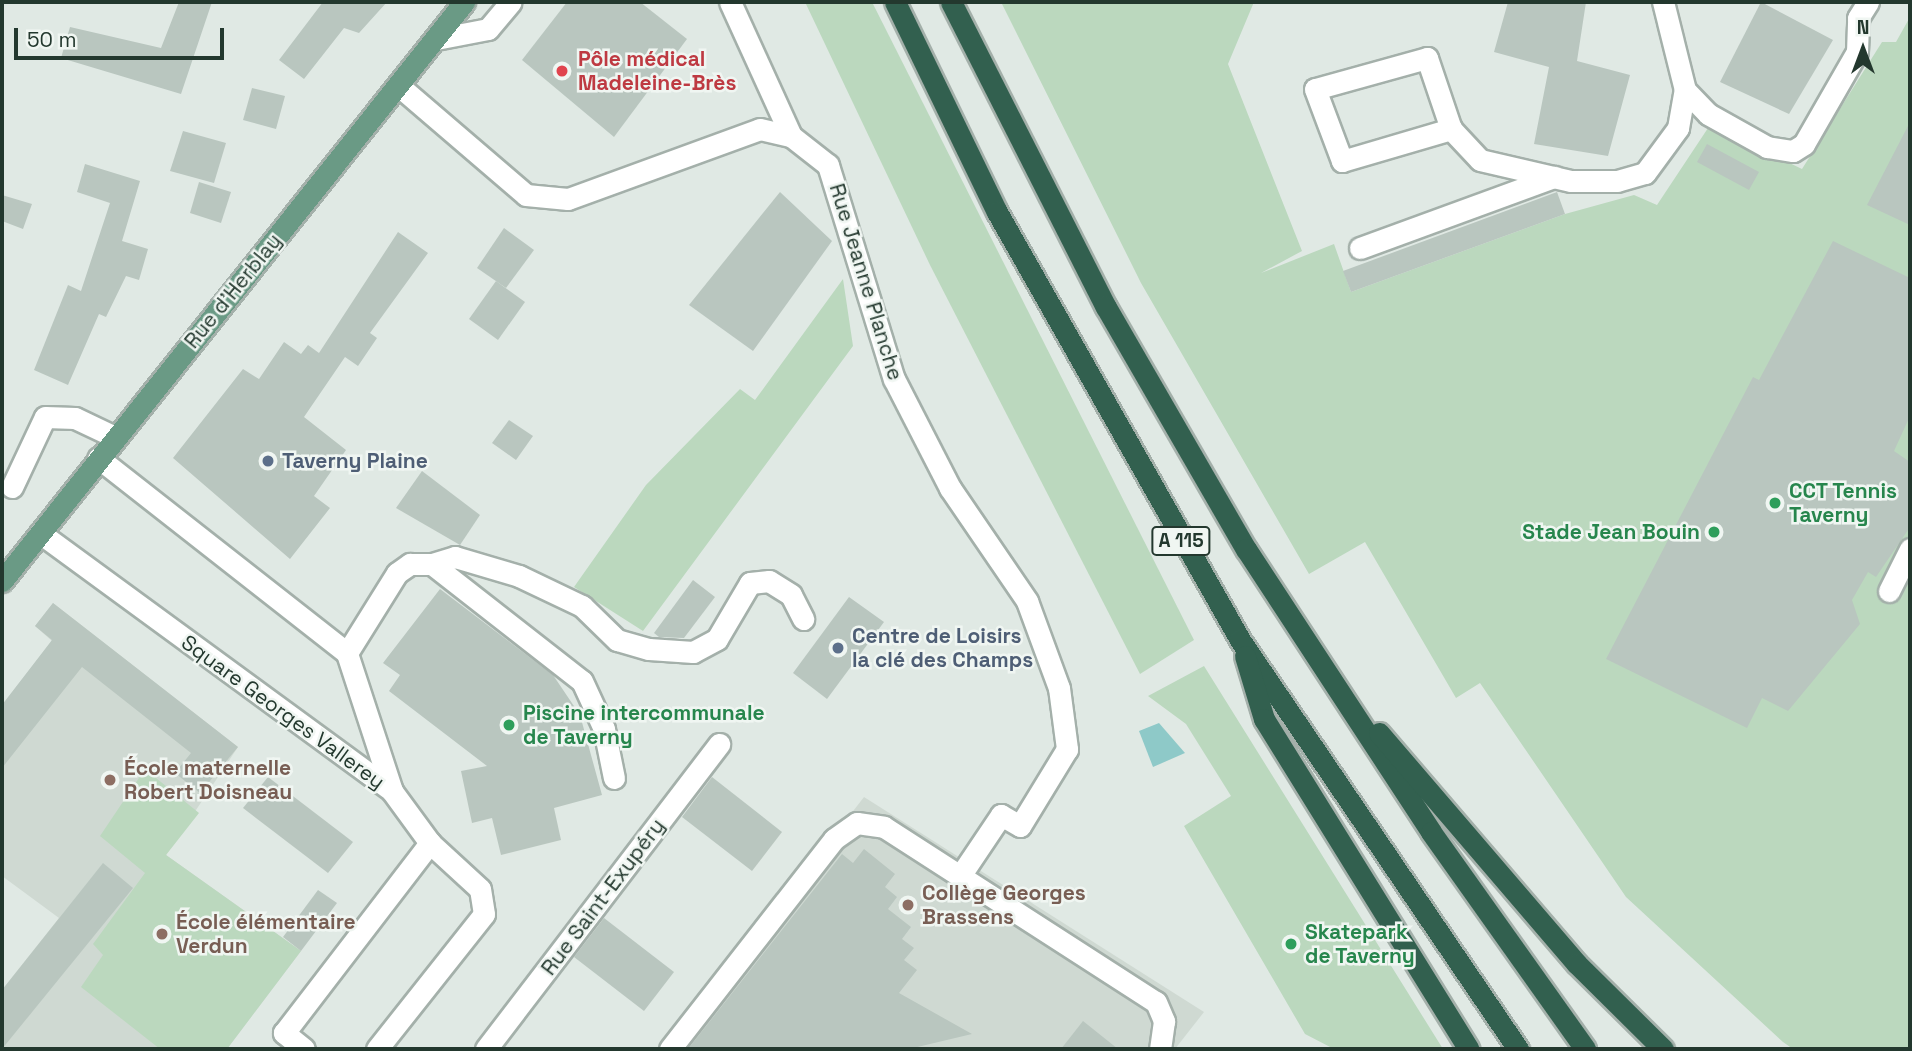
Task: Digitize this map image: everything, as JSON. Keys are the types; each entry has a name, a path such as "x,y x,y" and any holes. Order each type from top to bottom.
{"highway":[{"name":"A 115","path":"895,2 1004,224 1240,640 1518,1049"},
{"name":"A 115","path":"951,2 1106,307 1316,660 1585,1049"},
{"path":"1240,640 1264,719 1469,1049"},
{"path":"1316,660 1577,964 1663,1049"}],"main road":[{"name":"Rue d'Herblay","path":"2,581 464,2"}],"street":[{"path":"436,39 488,29 511,2"},
{"path":"730,2 791,136"},
{"path":"1451,129 1342,161 1315,89 1427,58 1451,129 1480,160 1594,183 1644,173 1678,128 1685,90 1663,2"},
{"path":"1685,90 1708,114 1767,148 1793,151 1804,144 1857,52 1863,10"},
{"name":"Rue Jeanne Planche","path":"399,86 526,195 568,199 760,129 791,136 828,165 894,379 950,488 1027,601 1059,688 1067,749 1020,827 1001,815 960,876"},
{"path":"1360,248 1554,177"},
{"path":"12,487 45,417 75,418 115,437"},
{"path":"98,458 347,653 397,573 410,564 432,564 455,557 519,576 582,606 617,640 649,649 694,652 716,639 750,583 769,581 791,595 803,619"},
{"name":"Square Georges Vallerey","path":"40,533 392,791"},
{"path":"1889,591 1910,549"},
{"path":"432,564 582,681 604,729 614,778"},
{"name":"Square Georges Vallerey","path":"347,653 392,791"},
{"name":"Rue Saint-Exupéry","path":"486,1049 719,744"},
{"path":"377,1049 484,914 480,889 429,843 392,791"},
{"path":"670,1049 834,839 857,823 884,827 1156,1002 1164,1021 1160,1049"},
{"path":"304,1049 284,1033 429,843"}],"shaded area":[{"path":"53,603 238,747 166,855 301,951 227,1049 2,1049 2,990 59,918 2,876 2,705 52,641 35,626"},
{"name":"Collège Georges Brassens","path":"864,797 1204,1012 1175,1049 669,1049"}],"green space":[{"path":"805,2 872,2 1194,640 1140,674 930,265"},
{"name":"Stade Jean Bouin","path":"1001,2 1254,2 1228,64 1302,251 1261,273 1334,244 1351,292 1565,214 1634,195 1657,205 1710,125 1802,169 1882,42 1896,42 1910,17 1910,1049 1793,1049 1783,1042 1626,897 1480,683 1456,698 1365,542 1309,574 1141,283"},
{"path":"843,279 853,346 643,631 574,587 646,485 740,389 755,400"},
{"path":"1204,666 1443,1049 1334,1049 1305,1034 1184,826 1231,796 1186,724 1148,696"},
{"name":"École élémentaire Verdun","path":"145,769 199,813 166,855 301,951 227,1049 160,1049 81,987 103,955 93,944 145,873 100,836"}],"water":[{"path":"1159,723 1185,753 1153,767 1139,731"}],"building":[{"path":"179,2 212,2 181,94 61,58 70,27 161,48"},
{"path":"323,2 387,2 359,33 344,28 304,79 279,60"},
{"name":"Pôle médical Madeleine-Brès","path":"567,2 640,2 687,39 614,137 522,60"},
{"path":"1508,2 1586,2 1577,61 1630,75 1608,156 1534,144 1549,67 1494,52"},
{"path":"1761,2 1833,40 1789,114 1720,82"},
{"path":"252,88 285,96 276,129 243,120"},
{"path":"1910,122 1910,225 1867,205"},
{"path":"183,131 226,143 214,183 170,171"},
{"path":"1707,144 1759,172 1749,190 1697,162"},
{"path":"85,164 140,181 122,241 148,249 139,280 126,276 106,317 99,314 68,385 34,370 68,285 81,291 110,203 77,192"},
{"path":"199,182 231,192 221,223 190,213"},
{"path":"780,192 832,241 753,351 689,305"},
{"path":"1557,192 1565,214 1351,292 1343,271"},
{"path":"2,195 32,204 23,229 2,221"},
{"path":"504,228 534,250 506,288 477,268"},
{"name":"Taverny Plaine","path":"398,232 428,253 370,333 377,338 358,366 345,357 304,417 346,450 314,496 330,508 290,559 173,458 243,369 259,379 284,342 301,354 308,345 319,353"},
{"name":"CCT Tennis Taverny","path":"1833,241 1910,278 1910,416 1894,451 1910,462 1910,527 1876,577 1868,572 1852,600 1860,624 1788,711 1762,698 1747,728 1606,659 1753,377 1759,380"},
{"path":"496,281 525,302 498,340 469,319"},
{"path":"509,420 533,436 516,460 492,443"},
{"path":"422,471 480,515 460,545 396,508"},
{"path":"693,580 715,597 684,638 659,637 654,633"},
{"name":"Piscine intercommunale de Taverny","path":"440,589 553,675 580,715 602,795 554,808 561,840 501,855 492,818 472,823 461,771 487,766 389,691 400,675 383,663"},
{"name":"Centre de Loisirs la clé des Champs","path":"849,597 884,622 827,699 793,673"},
{"path":"53,603 238,747 200,793 175,773 191,753 82,667 2,768 2,705 52,640 35,626"},
{"path":"268,777 353,842 328,873 243,808"},
{"path":"712,777 782,832 752,871 682,817"},
{"path":"864,849 895,874 885,887 897,897 888,909 911,927 902,939 914,948 904,960 917,970 899,993 972,1034 909,1049 688,1049 842,854 853,863"},
{"path":"103,863 133,888 2,1049 2,990"},
{"path":"318,890 337,903 301,951 283,937"},
{"path":"604,918 674,972 644,1011 574,957"},
{"path":"1083,1021 1118,1049 1061,1049"}],"place":[{"name":"Pôle médical Madeleine-Brès","path":"562,71"},
{"name":"Taverny Plaine","path":"268,461"},
{"name":"CCT Tennis Taverny","path":"1775,503"},
{"name":"Stade Jean Bouin","path":"1714,532"},
{"name":"Centre de Loisirs la clé des Champs","path":"838,648"},
{"name":"Piscine intercommunale de Taverny","path":"509,725"},
{"name":"École maternelle Robert Doisneau","path":"110,780"},
{"name":"Collège Georges Brassens","path":"908,905"},
{"name":"École élémentaire Verdun","path":"162,934"},
{"name":"Skatepark de Taverny","path":"1291,944"}]}
